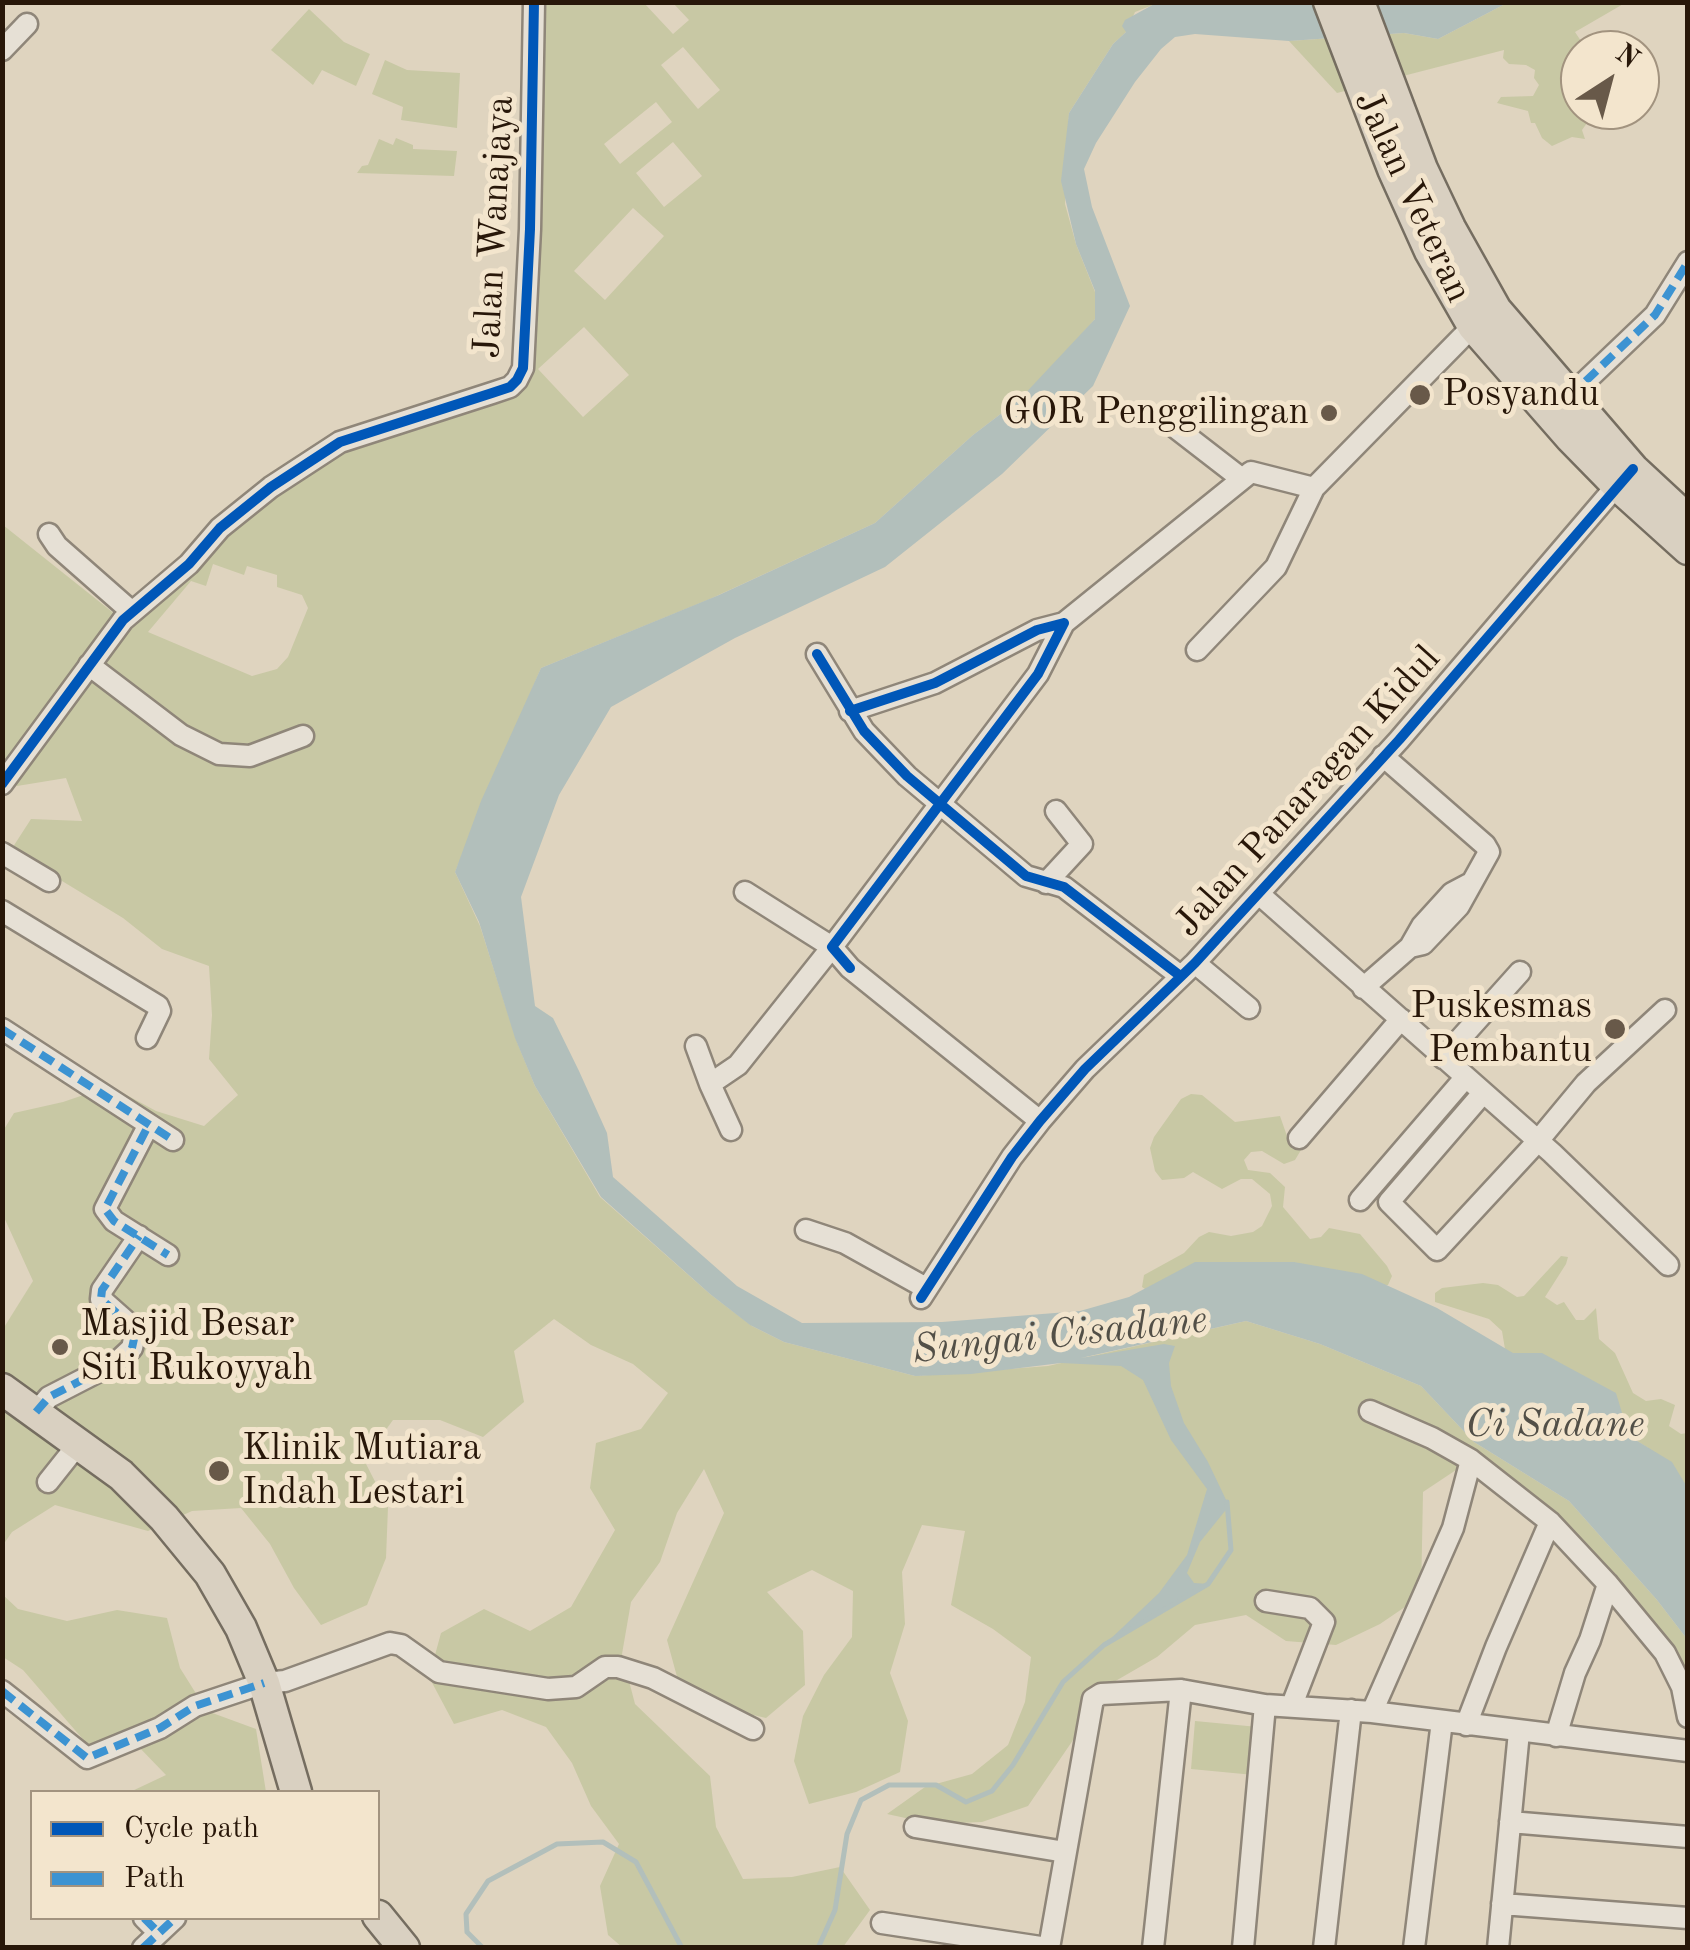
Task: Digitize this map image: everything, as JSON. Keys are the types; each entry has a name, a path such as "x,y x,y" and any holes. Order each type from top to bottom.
{"main road":[{"name":"Jalan Veteran","path":"1329,2 1366,61 1496,310 1569,397 1625,477 1688,520"},
{"path":"1359,2 1366,61"},
{"name":"Jalan Veteran","path":"1366,61 1430,250 1473,326 1505,365 1625,477 1688,548"},
{"path":"2,1390 131,1484 190,1548 228,1602 264,1683 295,1790"},
{"path":"380,1918 404,1948"}],"street":[{"name":"Jalan Wanajaya","path":"2,784 132,612 189,564 220,528 304,464 340,442 492,394 518,380 523,368 530,218 534,2"},
{"path":"2,50 27,24"},
{"path":"1569,397 1655,315 1688,262"},
{"path":"1198,650 1276,567 1314,488 1473,326"},
{"path":"1168,421 1242,479"},
{"path":"710,1084 738,1064 886,878 939,800 1038,674 1064,623 1252,472 1314,488"},
{"name":"Jalan Panaragan Kidul","path":"806,1230 846,1243 923,1293 1040,1121 1384,756 1625,477"},
{"path":"49,534 57,546 132,612"},
{"path":"850,712 935,683 1037,630 1064,623"},
{"path":"817,654 850,712 879,748 1026,876 1064,887 1249,1008"},
{"path":"89,665 181,735 219,754 250,756 303,736"},
{"path":"1362,988 1410,946 1423,944 1459,906 1489,852 1486,845 1384,756"},
{"path":"1046,882 1082,844 1056,811"},
{"path":"2,854 48,881"},
{"path":"744,892 832,947 850,968 1040,1121"},
{"path":"1258,894 1538,1142 1668,1264"},
{"path":"2,911 158,1006 160,1010 147,1038"},
{"path":"1443,1058 1520,972"},
{"path":"1483,1093 1389,1202 1437,1250 1538,1142 1586,1083 1664,1010"},
{"path":"1299,1138 1401,1020"},
{"path":"2,1029 173,1140"},
{"path":"696,1046 731,1130"},
{"path":"1360,1200 1465,1078"},
{"path":"146,1130 104,1209 168,1256"},
{"path":"36,1412 49,1397 117,1362 132,1348 136,1330 101,1298 102,1290 139,1236"},
{"path":"1370,1411 1471,1460 1550,1522 1608,1584 1675,1670 1688,1717"},
{"path":"48,1482 79,1443"},
{"path":"1324,1948 1362,1711 1453,1528 1471,1460"},
{"path":"1466,1725 1550,1522"},
{"path":"1556,1736 1574,1673 1590,1640 1608,1584"},
{"path":"1266,1601 1310,1608 1324,1622 1292,1705"},
{"path":"2,1691 87,1758 160,1728 195,1706 264,1683 285,1681 390,1643 401,1644 439,1672 548,1689 576,1688 604,1667 618,1667 653,1678 754,1729"},
{"path":"882,1924 1048,1948 1092,1699 1101,1694 1182,1690 1265,1706 1362,1711 1688,1751"},
{"path":"1153,1948 1182,1690"},
{"path":"1243,1948 1265,1706"},
{"path":"1414,1948 1442,1721"},
{"path":"1498,1948 1519,1732"},
{"path":"1510,1822 1688,1838"},
{"path":"916,1827 1065,1852"},
{"path":"1502,1904 1688,1918"},
{"path":"142,1948 152,1925"}],"green space":[{"path":"534,3 644,3 673,34 689,20 673,3 1158,3 1135,12 1126,32 1113,44 1069,113 1065,204 1095,292 1095,319 1019,400 973,435 875,523 710,599 541,668 455,872 480,926 535,1086 600,1197 752,1326 784,1342 915,1376 1048,1366 1246,1321 1320,1344 1421,1386 1474,1442 1569,1501 1657,1600 1687,1639 1687,1717 1682,1687 1608,1584 1471,1460 1423,1492 1421,1596 1380,1624 1336,1645 1286,1641 1246,1615 1195,1625 1157,1657 1112,1683 1028,1806 982,1822 933,1824 887,1814 925,1787 972,1774 1008,1745 1025,1702 1031,1657 951,1605 965,1531 922,1525 902,1572 905,1624 890,1673 908,1721 900,1772 856,1792 809,1804 794,1761 803,1716 824,1675 852,1637 853,1591 812,1570 767,1592 803,1631 805,1685 766,1718 719,1707 679,1684 667,1640 724,1513 704,1469 677,1513 660,1562 631,1602 622,1654 635,1704 710,1776 716,1827 743,1879 792,1877 840,1867 870,1910 843,1947 622,1947 608,1935 600,1886 619,1844 591,1806 572,1763 546,1727 502,1710 454,1724 429,1677 441,1633 484,1609 530,1631 571,1607 615,1530 590,1488 596,1443 641,1429 668,1393 633,1364 591,1345 554,1319 514,1351 524,1402 483,1437 440,1420 393,1420 364,1460 388,1507 386,1558 367,1605 321,1625 294,1588 270,1544 241,1508 192,1511 148,1531 55,1505 12,1532 3,1545 3,1329 33,1281 3,1215 3,1131 14,1113 110,1086 156,1111 204,1126 238,1095 209,1059 209,966 162,949 123,918 11,850 31,819 82,821 66,778 17,786 3,775 3,525 116,615 340,442 517,380","holes":["683,47 720,90 698,109 661,65","656,102 672,122 620,164 604,144","673,142 702,176 664,207 636,173","633,208 664,236 605,300 574,271","584,327 629,375 583,417 538,369","213,564 244,575 247,566 277,575 277,587 302,595 308,608 288,657 277,669 252,676 148,632 191,581 206,586"]},
{"path":"1507,3 1625,3 1578,30 1560,30 1560,130 1582,130 1585,139 1572,137 1552,146 1531,123 1528,111 1497,103 1501,97 1533,96 1539,85 1534,78 1535,70 1509,64 1503,58 1504,50 1337,93 1289,41 1404,33 1438,39"},
{"path":"309,9 344,42 370,54 356,86 322,70 313,85 271,50"},
{"path":"385,60 407,70 460,73 457,128 401,120 403,107 372,94"},
{"path":"396,138 413,145 413,149 457,151 454,176 357,173 368,165 379,139 393,145"},
{"path":"1191,1094 1202,1095 1235,1122 1280,1116 1287,1136 1301,1150 1295,1160 1284,1164 1262,1151 1251,1152 1244,1160 1248,1170 1270,1173 1285,1187 1283,1207 1310,1239 1321,1237 1329,1228 1360,1234 1387,1266 1392,1276 1388,1285 1153,1294 1142,1287 1144,1275 1184,1253 1199,1237 1209,1232 1231,1236 1253,1232 1262,1226 1272,1206 1270,1194 1252,1179 1241,1179 1222,1189 1193,1172 1184,1178 1162,1180 1155,1171 1150,1148 1154,1137 1181,1099"},
{"path":"1561,1256 1568,1257 1566,1264 1545,1297 1557,1305 1564,1302 1576,1320 1584,1320 1596,1308 1599,1339 1615,1353 1633,1393 1646,1401 1661,1399 1675,1405 1669,1426 1681,1434 1687,1433 1687,1497 1648,1448 1506,1355 1502,1331 1489,1319 1435,1302 1435,1293 1442,1288 1483,1283 1498,1285 1517,1297 1524,1296"},
{"path":"2,1594 18,1609 67,1621 117,1610 167,1618 180,1668 207,1711 256,1729 266,1790 134,1790 166,1775 135,1743 87,1744 23,1670 3,1657"},
{"path":"1195,1721 1258,1727 1254,1775 1191,1769"}],"water":[{"name":"Ci Sadane","path":"1158,2 1507,3 1438,39 1404,33 1289,41 1195,34 1175,37 1161,49 1135,82 1084,169 1092,207 1130,306 1093,386 1002,474 885,567 735,638 611,707 559,795 521,897 535,1006 553,1018 579,1071 607,1133 613,1177 737,1286 802,1323 942,1322 1080,1311 1129,1297 1195,1262 1294,1262 1362,1274 1437,1308 1513,1353 1542,1353 1616,1393 1629,1436 1672,1462 1687,1487 1687,1639 1569,1501 1474,1442 1421,1386 1320,1344 1246,1321 1081,1358 1164,1344 1175,1346 1169,1363 1171,1386 1184,1423 1229,1506 1200,1542 1187,1573 1194,1583 1208,1584 1104,1645 1159,1593 1187,1555 1207,1489 1171,1440 1143,1380 1121,1366 1061,1363 915,1376 784,1342 750,1325 601,1197 535,1086 515,1038 479,922 455,872 481,801 541,668 719,595 875,523 973,435 1019,400 1095,319 1095,291 1076,244 1061,181 1069,113 1113,44 1126,32 1122,26 1125,20"}],"waterway":[{"path":"818,1948 835,1910 847,1834 861,1800 889,1785 936,1785 966,1802 992,1791 1013,1765 1063,1682 1104,1645 1208,1584 1231,1550 1227,1502"},
{"path":"483,1948 467,1932 466,1914 488,1881 557,1844 603,1842 636,1862 682,1948"}],"marked path":[{"path":"1569,397 1655,315 1688,262"},
{"path":"2,1029 173,1140"},
{"path":"146,1130 105,1209 114,1221 168,1255"},
{"path":"36,1412 49,1397 117,1362 132,1348 136,1330 101,1299 102,1290 139,1236"},
{"path":"2,1691 87,1758 160,1728 195,1706 264,1683"},
{"path":"146,1920 159,1933"},
{"path":"143,1948 173,1920"}],"cycle path":[{"path":"2,784 123,620 189,564 220,528 271,487 340,442 510,387 517,380 523,368 530,229 534,2"},
{"path":"921,1298 1012,1157 1040,1121 1085,1069 1195,963 1399,740 1633,469"},
{"path":"850,711 935,683 1037,630 1064,623"},
{"path":"850,968 832,947 1038,674 1064,623"},
{"path":"817,654 864,731 907,776 1026,876 1064,887 1179,975"}],"place":[{"name":"Posyandu","path":"1420,395"},
{"name":"GOR Penggilingan","path":"1329,413"},
{"name":"Puskesmas Pembantu","path":"1615,1029"},
{"name":"Masjid Besar Siti Rukoyyah","path":"60,1347"},
{"name":"Klinik Mutiara Indah Lestari","path":"219,1471"}],"water label":[{"name":"Sungai Cisadane","path":"1060,1336"}]}
